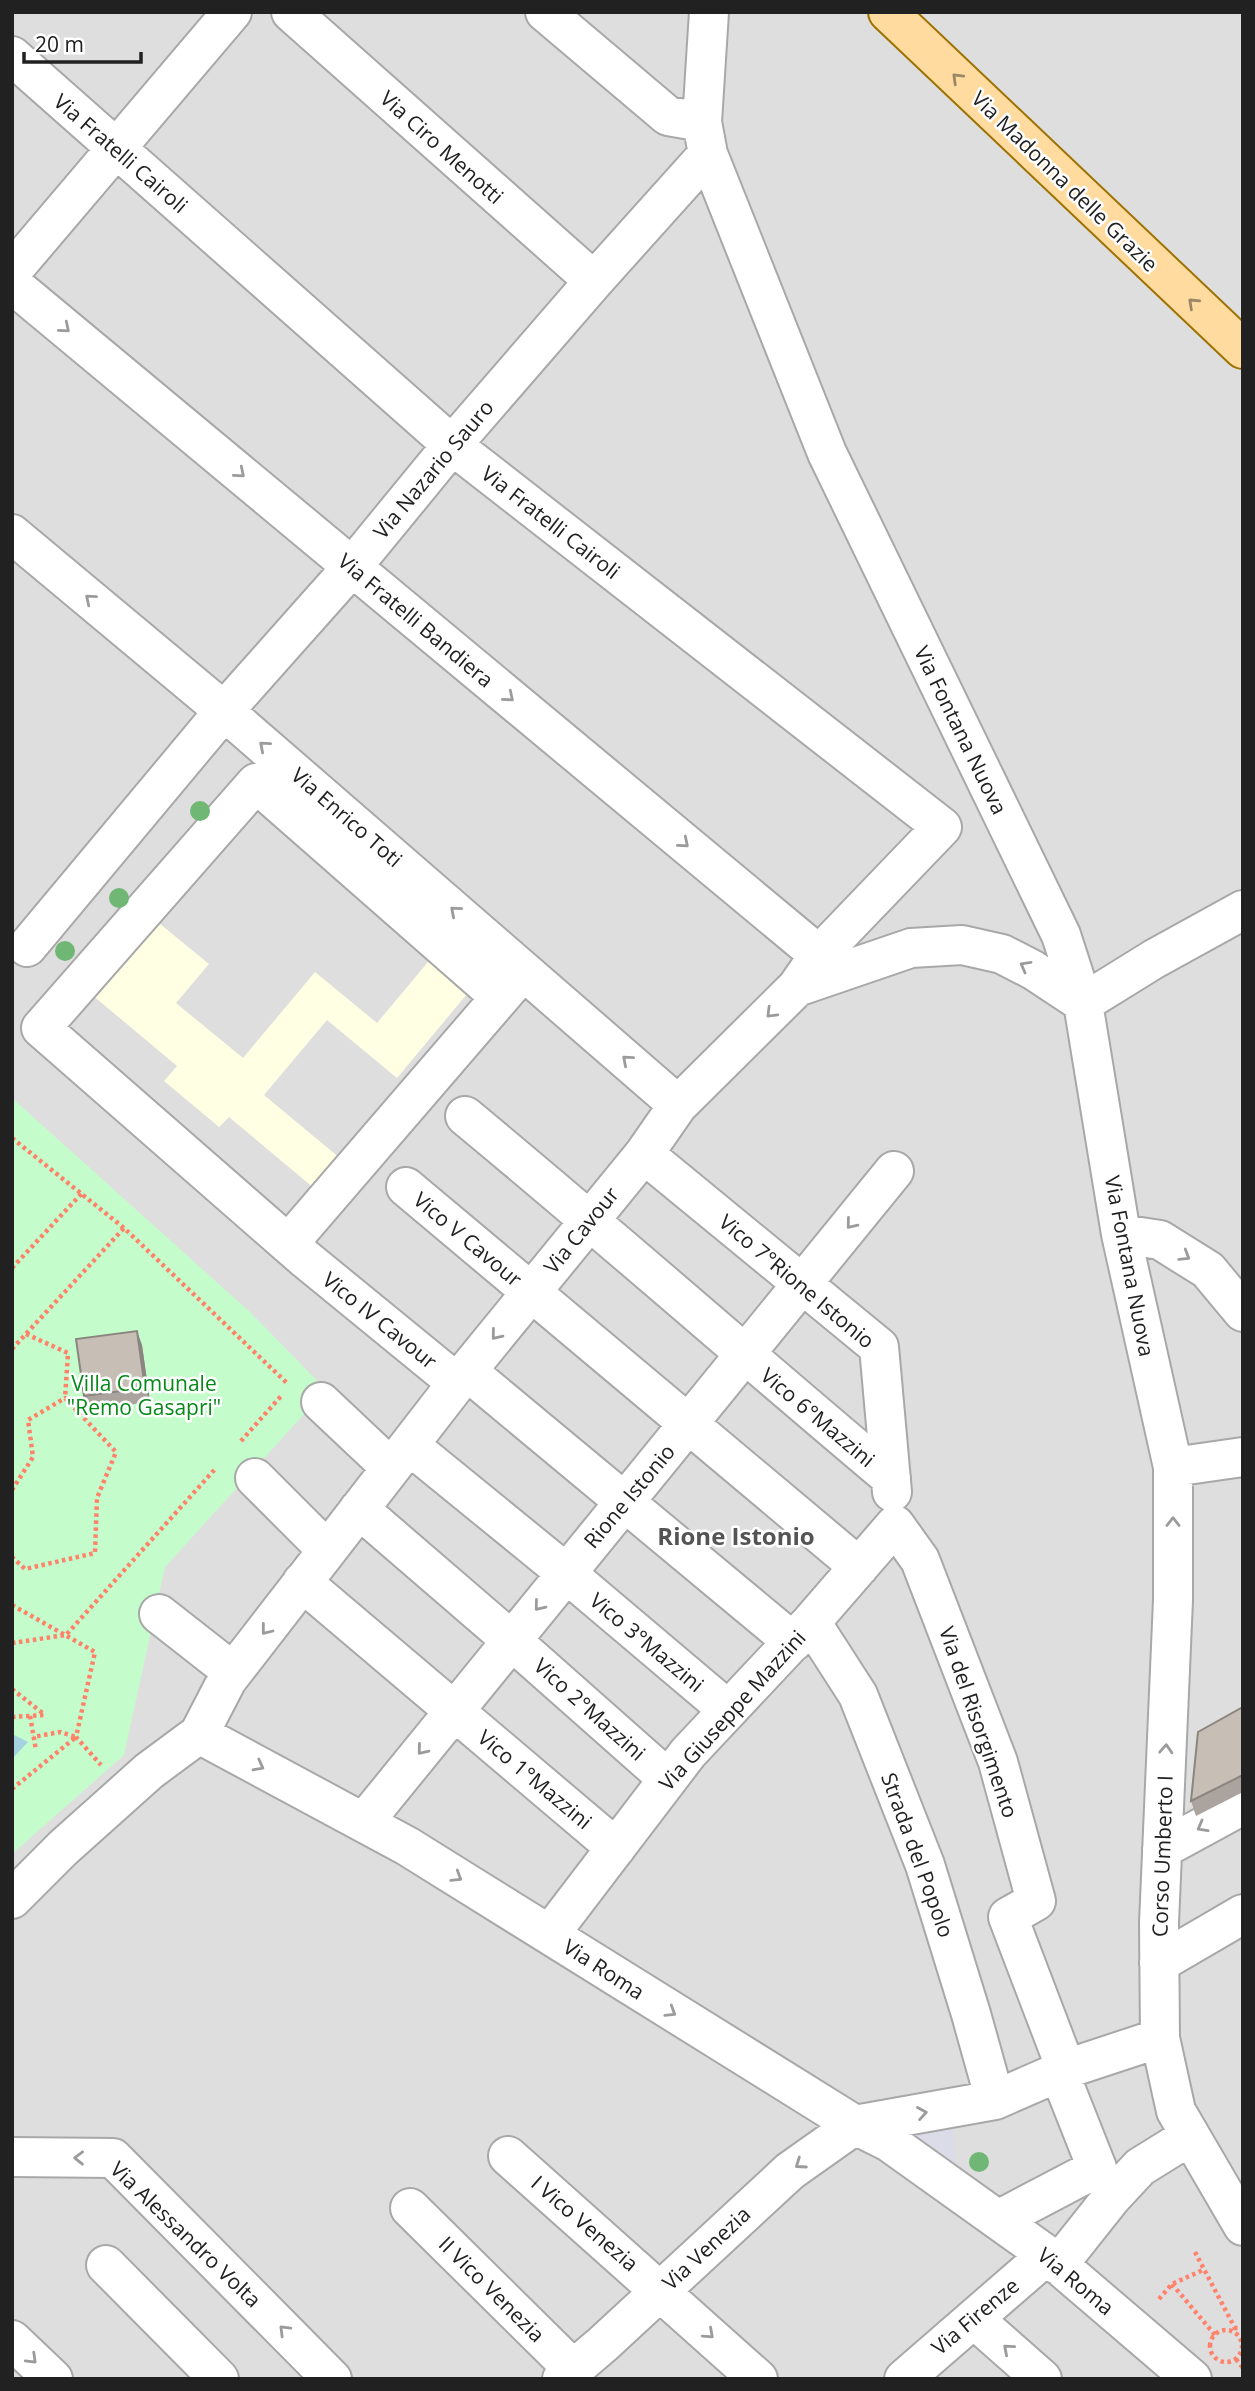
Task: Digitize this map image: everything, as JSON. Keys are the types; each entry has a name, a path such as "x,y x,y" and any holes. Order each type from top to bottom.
{"main road":[{"name":"Via Madonna delle Grazie","path":"897,15 1243,349"}],"street":[{"path":"12,271 232,12"},
{"name":"Via Ciro Menotti","path":"291,12 594,281"},
{"path":"545,12 668,116 705,138"},
{"name":"Via Fontana Nuova","path":"709,12 705,138 827,453 1060,935 1083,1003 1121,1234 1173,1467"},
{"name":"Via Fratelli Cairoli","path":"12,56 452,445 943,827 819,955 797,987"},
{"name":"Via Nazario Sauro","path":"27,947 224,711 352,567 452,445 594,281 705,138"},
{"name":"Via Fratelli Bandiera","path":"12,284 819,955"},
{"name":"Via Enrico Toti","path":"12,534 224,711 512,984 678,1105"},
{"name":"Vico IV Cavour","path":"512,984 256,783 41,1028 295,1250 624,1502"},
{"path":"1083,1003 1154,959 1243,910"},
{"name":"Via Cavour","path":"199,1734 233,1672 462,1377 644,1154 678,1105 797,987 911,948 961,945 1002,954 1033,970 1083,1003"},
{"path":"295,1250 512,984"},
{"name":"Vico 6°Mazzini","path":"465,1116 891,1478"},
{"name":"Vico 7°Rione Istonio","path":"644,1154 879,1347 895,1525"},
{"name":"Rione Istonio","path":"364,1822 894,1171"},
{"name":"Vico V Cavour","path":"406,1187 859,1567"},
{"path":"1121,1234 1160,1240 1208,1270 1243,1312"},
{"name":"Vico 3°Mazzini","path":"321,1402 566,1573 728,1710"},
{"path":"1173,1467 1243,1457"},
{"path":"238,1462 327,1550"},
{"name":"Corso Umberto I","path":"1173,1467 1173,1600 1162,1849 1160,2038 1176,2111 1243,2225"},
{"name":"Strada del Popolo","path":"624,1502 802,1632 858,1695 925,1865 995,2100"},
{"name":"Vico 2°Mazzini","path":"359,1509 668,1779"},
{"name":"Via Giuseppe Mazzini","path":"550,1934 688,1753 802,1632 895,1525"},
{"name":"Via del Risorgimento","path":"895,1525 920,1560 998,1762 1036,1901 1008,1917 1062,2071"},
{"name":"Vico 1°Mazzini","path":"302,1582 616,1847"},
{"path":"159,1614 233,1672"},
{"path":"12,1899 125,1792 199,1734"},
{"name":"Via Roma","path":"199,1734 364,1822 550,1934 855,2125 889,2142 1053,2260 1192,2379"},
{"path":"1162,1849 1243,1805"},
{"path":"1159,1963 1243,1914"},
{"path":"855,2125 995,2100 1062,2071 1160,2038"},
{"path":"1062,2071 1108,2179"},
{"name":"Via Venezia","path":"581,2372 661,2290 790,2171 855,2125"},
{"path":"998,2220 1140,2167 1190,2136"},
{"name":"I Vico Venezia","path":"508,2156 758,2379"},
{"name":"Via Alessandro Volta","path":"12,2157 113,2158 332,2379"},
{"name":"Via Firenze","path":"904,2379 974,2319 1053,2260 1108,2179"},
{"name":"II Vico Venezia","path":"410,2208 581,2372"},
{"path":"106,2265 219,2379"},
{"path":"974,2319 1042,2379"},
{"path":"12,2340 52,2379"}],"path":[{"path":"12,1138 124,1227 290,1386 238,1462 66,1635 12,1643"},
{"path":"12,1268 82,1193"},
{"path":"12,1349 124,1227"},
{"path":"12,1557 25,1569 95,1553 97,1498 116,1452 65,1398 68,1353 26,1334"},
{"path":"12,1490 33,1457 29,1420 65,1398"},
{"path":"12,1605 95,1652 76,1737 12,1789"},
{"path":"12,1689 45,1715 12,1717"},
{"path":"30,1716 36,1750"},
{"path":"33,1737 60,1732 76,1737 125,1792"},
{"path":"1195,2252 1242,2342 1242,2351 1236,2359 1226,2362 1216,2359 1210,2344 1215,2335 1225,2330 1239,2337"},
{"path":"1204,2270 1172,2284 1215,2335"},
{"path":"1234,2329 1243,2328"},
{"path":"1236,2359 1243,2368"}],"shaded area":[{"path":"12,12 1243,12 1243,2379 12,2379"},
{"path":"154,919 209,964 176,1003 243,1058 315,972 377,1023 433,956 472,988 397,1078 327,1020 264,1095 341,1159 315,1189 229,1117 219,1127 164,1081 177,1066 91,994"},
{"path":"952,2118 958,2180 881,2132"}],"green space":[{"name":"Villa Comunale \"Remo Gasapri\"","path":"12,1098 251,1313 326,1390 165,1567 124,1755 12,1854"}],"water":[{"path":"12,1734 28,1742 12,1759"}],"building":[{"path":"137,1331 145,1388 84,1396 76,1339"},
{"path":"1243,1707 1243,1775 1191,1801 1198,1732"}],"district":[{"name":"Rione Istonio","path":"736,1535"}]}
